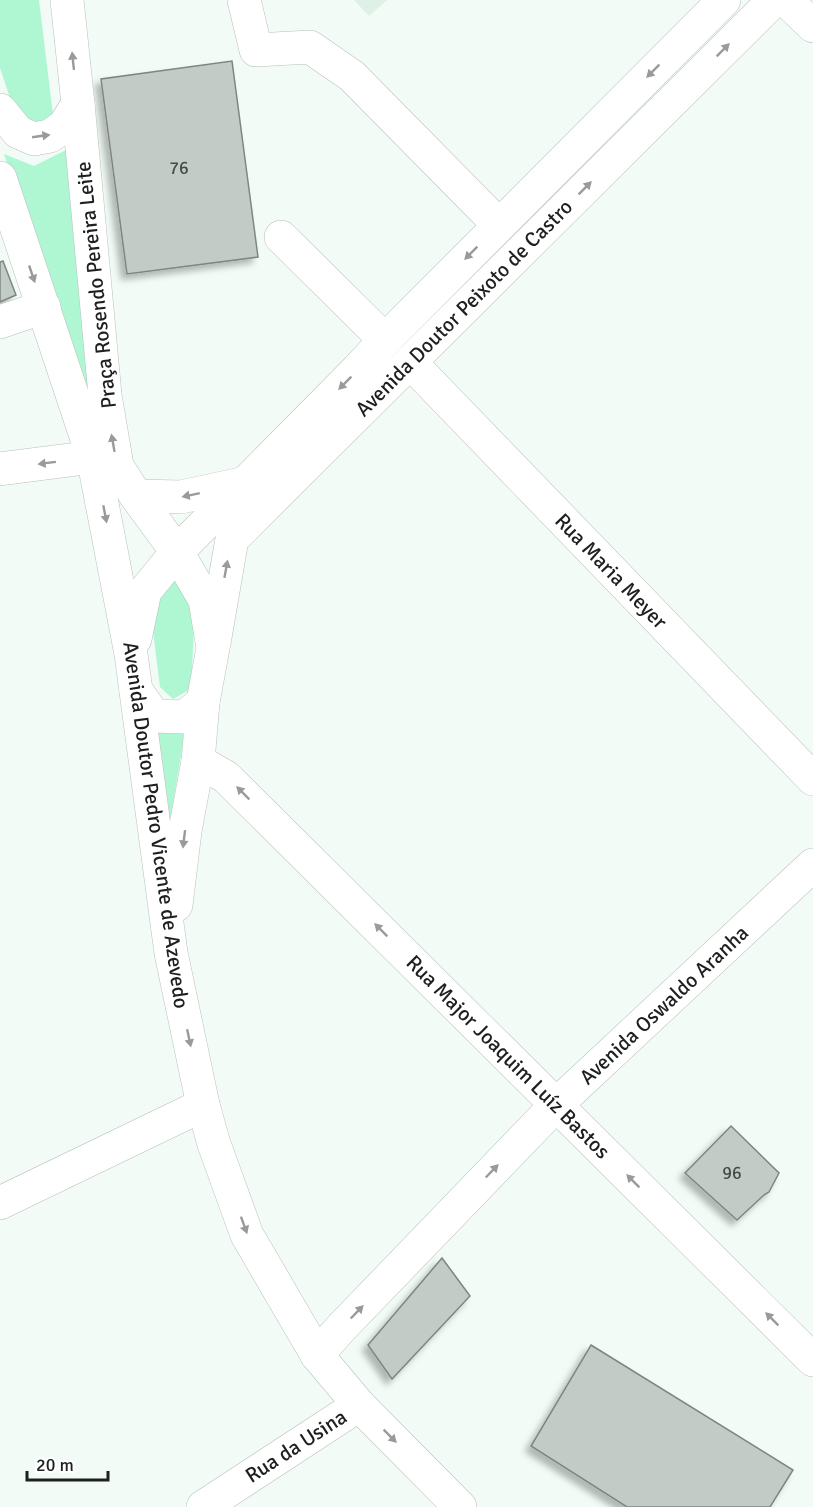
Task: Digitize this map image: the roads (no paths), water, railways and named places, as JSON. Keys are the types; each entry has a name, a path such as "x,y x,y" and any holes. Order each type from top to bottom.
{"street":[{"name":"Praça Rosendo Pereira Leite","path":"67,0 105,395 117,466 177,552 205,600 213,648"},
{"path":"244,0 256,50 310,47 352,76 499,225"},
{"name":"Avenida Doutor Peixoto de Castro","path":"131,654 145,591 177,552 724,0"},
{"name":"Avenida Doutor Peixoto de Castro","path":"171,953 185,831 198,761 203,702 232,539 774,0"},
{"path":"786,0 813,26"},
{"path":"0,110 18,132 34,139 50,136 64,126 78,104"},
{"name":"Praça Rosendo Pereira Leite","path":"0,178 9,233 44,307 93,457"},
{"path":"281,237 385,340"},
{"path":"0,322 44,307"},
{"name":"Rua Maria Meyer","path":"410,363 813,779"},
{"path":"0,469 93,457"},
{"name":"Avenida Doutor Pedro Vicente de Azevedo","path":"93,457 131,654 171,953 203,1105 214,1144 247,1235 317,1355 359,1405 460,1507"},
{"path":"136,496 181,497 246,483"},
{"path":"136,690 154,716 184,717 203,702"},
{"name":"Rua Major Joaquim Luíz Bastos","path":"198,761 226,777 813,1360"},
{"name":"Avenida Oswaldo Aranha","path":"317,1355 556,1105 813,865"},
{"path":"0,1203 203,1105"},
{"name":"Rua da Usina","path":"203,1507 359,1405"}]}
